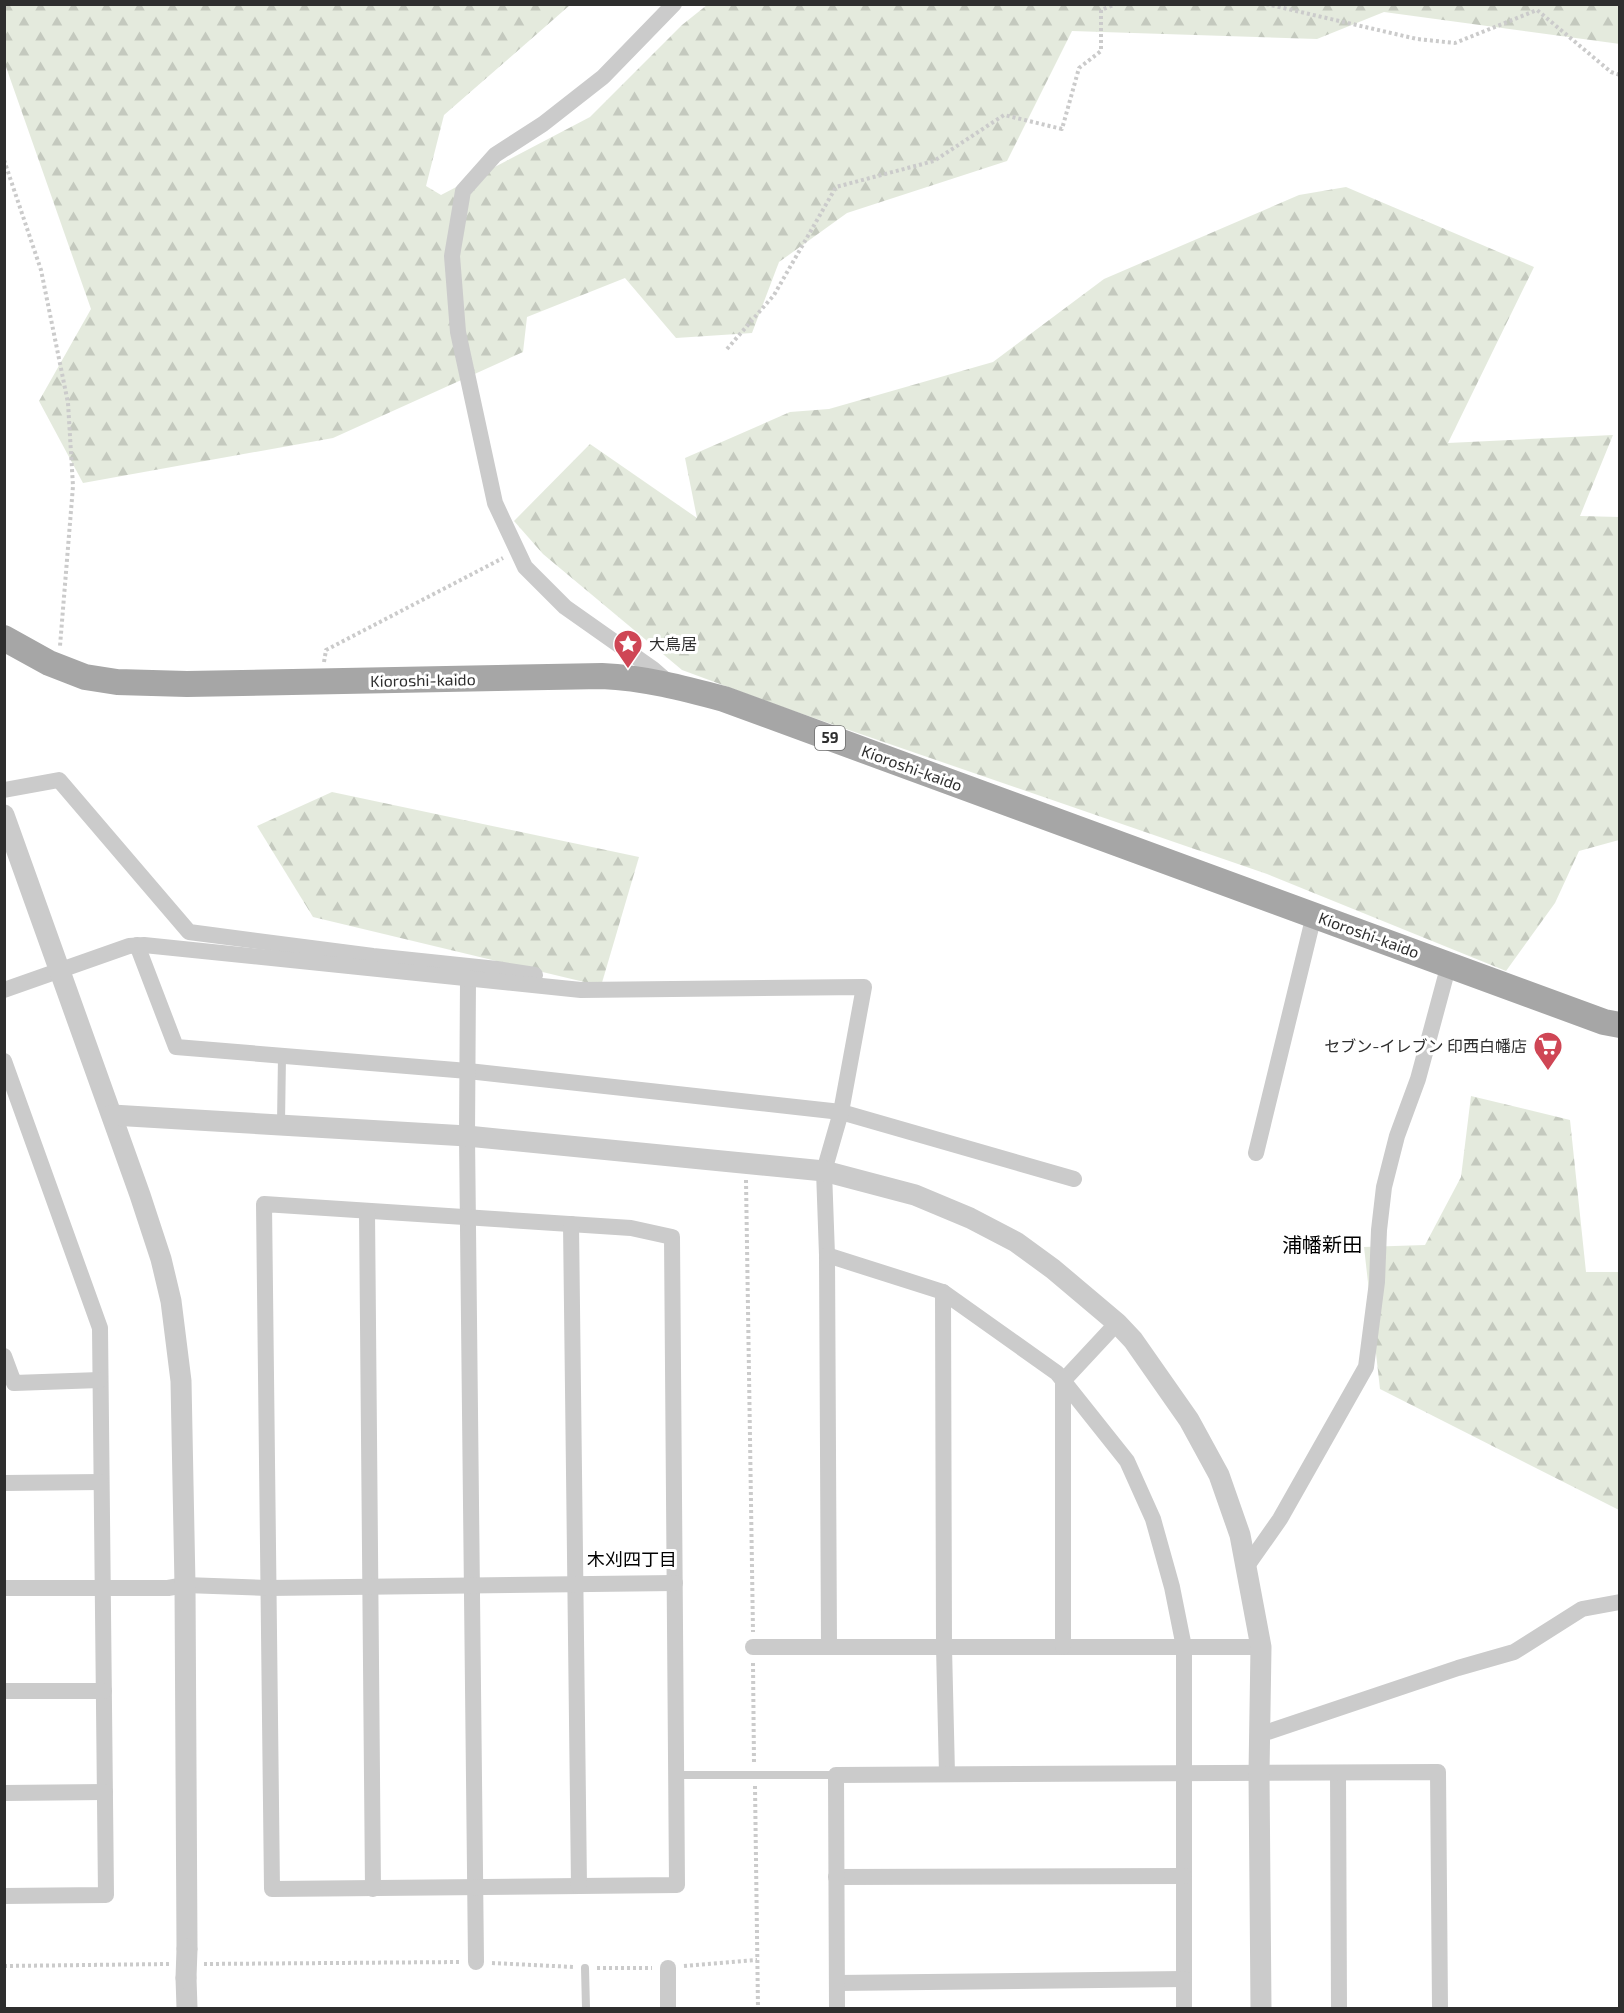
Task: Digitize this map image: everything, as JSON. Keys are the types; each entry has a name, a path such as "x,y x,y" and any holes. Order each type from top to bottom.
{"main road":[{"name":"Kioroshi-kaido","path":"6,641 49,663 85,677 128,683 187,684 602,676 634,677 671,684 724,699 1604,1022 1620,1025"}],"street":[{"path":"671,684 565,607 525,567 495,503 458,333 452,256 463,191 495,155 543,124 603,77 674,4"},
{"path":"4,790 58,780 189,932 373,956 497,969 551,978 559,987"},
{"path":"4,816 112,1115 161,1259 171,1301 181,1381 185,1585 187,2008"},
{"path":"1256,1153 1314,915"},
{"path":"137,945 176,1047 468,1071 841,1112 1074,1179"},
{"path":"4,990 137,945 157,945 581,990 864,987 841,1112 824,1172 827,1255 829,1647"},
{"path":"1247,1566 1280,1519 1366,1367 1377,1282 1379,1230 1384,1187 1397,1136 1418,1079 1449,964"},
{"path":"468,979 467,1136 476,1962"},
{"path":"4,1061 100,1328 106,1894 4,1896"},
{"path":"112,1115 467,1136 824,1172 915,1195 970,1218 1016,1242 1053,1269 1117,1323 1133,1340 1189,1420 1214,1466 1240,1535 1261,1647 1259,1735 1261,2008"},
{"path":"264,1204 468,1217 632,1228 672,1237 677,1885 272,1889 264,1204"},
{"path":"367,1210 373,1889"},
{"path":"571,1224 579,1886"},
{"path":"827,1255 943,1292 1057,1373 1127,1461 1153,1519 1172,1587 1184,1647 1184,2008"},
{"path":"943,1292 946,1774"},
{"path":"1064,1647 1063,1381 1117,1323"},
{"path":"4,1356 9,1383 100,1380"},
{"path":"4,1483 101,1482"},
{"path":"4,1588 168,1588 185,1585 268,1588 675,1583"},
{"path":"1259,1735 1458,1668 1514,1652 1582,1609 1620,1602"},
{"path":"753,1647 1261,1647"},
{"path":"4,1691 104,1691"},
{"path":"837,2008 836,1775 1438,1772 1440,2008"},
{"path":"1338,1773 1339,2008"},
{"path":"4,1793 105,1792"},
{"path":"836,1877 1184,1876"},
{"path":"668,1968 668,2008"},
{"path":"837,1983 1184,1979"}],"lane":[{"path":"281,1124 282,1056"},
{"path":"676,1775 836,1775"},
{"path":"585,1968 585,2008"}],"path":[{"path":"727,349 774,295 836,187 934,161 1004,115 1062,129 1079,68 1101,51 1101,10 1116,4"},
{"path":"1266,4 1417,39 1455,43 1537,10 1611,72 1620,75"},
{"path":"4,160 41,270 68,403 72,497 59,654 49,663"},
{"path":"321,682 326,650 517,551"},
{"path":"746,1165 758,2008"},
{"path":"4,1966 476,1962 585,1968 668,1968 758,1960"}],"green space":[{"path":"1619,4 1620,44 1384,12 1317,39 1072,31 1007,161 847,213 779,262 752,333 676,338 625,278 527,317 523,352 333,438 83,483 39,401 91,309 5,64 4,5 570,5 444,115 426,186 441,195 590,117 682,25 707,5"},
{"path":"1346,187 1534,267 1448,443 1613,435 1580,516 1619,517 1619,840 1579,851 1555,903 1506,971 1267,874 785,708 682,670 543,554 514,521 590,444 697,518 685,458 790,412 829,409 993,362 1104,279 1299,195"},
{"path":"332,792 639,857 601,986 313,917 257,826"},
{"path":"1471,1096 1570,1120 1586,1272 1619,1272 1619,1510 1380,1389 1364,1247 1425,1245 1461,1177"}],"place":[{"name":"大鳥居","path":"628,670"},
{"name":"セブン-イレブン 印西白幡店","path":"1548,1072"}],"district":[{"name":"浦幡新田","path":"1322,1245"},
{"name":"木刈四丁目","path":"632,1560"}]}
